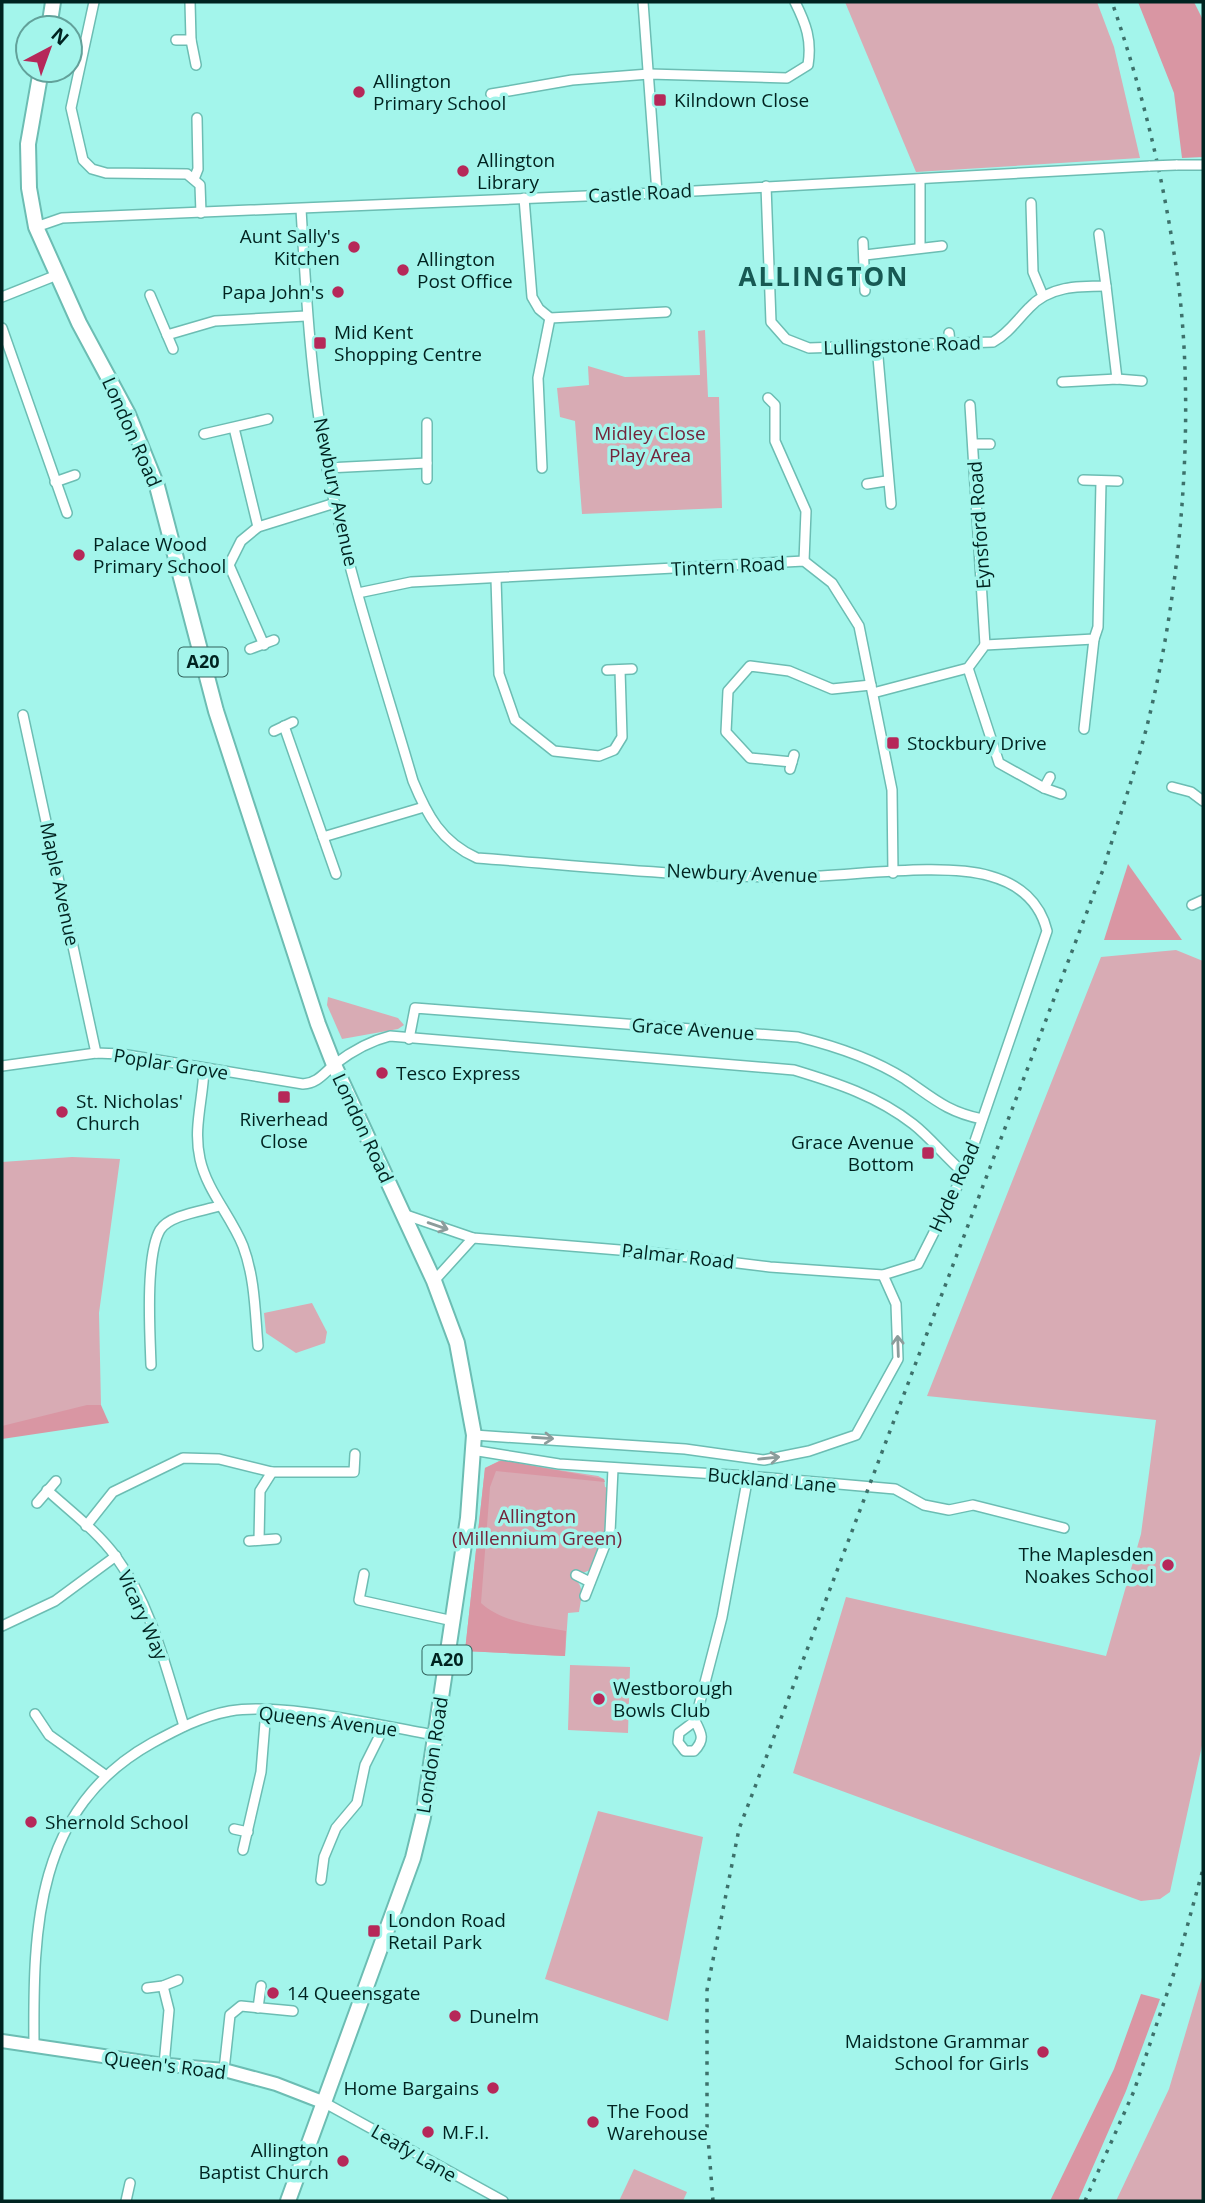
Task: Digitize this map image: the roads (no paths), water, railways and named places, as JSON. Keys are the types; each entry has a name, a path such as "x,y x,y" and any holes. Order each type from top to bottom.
{"main road":[{"name":"London Road","path":"39,84 28,144 29,188 36,227 57,275 128,414 157,486 216,711 334,1065 434,1281 457,1343 474,1435 468,1518 423,1817 413,1858 288,2201"}],"street":[{"path":"94,2 71,108 83,160 92,169 106,173 178,172 194,179 200,185 201,213"},
{"path":"190,2 191,40 197,65"},
{"path":"643,2 657,193"},
{"path":"491,94 572,80 649,74 787,78 808,65 810,48 808,28 794,2"},
{"path":"176,40 191,40"},
{"path":"194,179 198,169 197,118"},
{"name":"Castle Road","path":"36,227 62,218 657,193 1202,165"},
{"path":"920,180 920,247"},
{"name":"Lullingstone Road","path":"766,186 771,322 786,339 809,348 993,342 1003,336 1043,296 1073,286 1106,286"},
{"path":"524,198 532,297 539,309 550,318 666,312"},
{"path":"1031,203 1033,272 1043,296"},
{"name":"Newbury Avenue","path":"301,209 306,316 327,468 335,503 358,593 413,781 424,807 445,838 477,858 719,875 799,877 974,872 1007,882 1032,900 1042,912 1046,939"},
{"path":"1099,234 1117,379"},
{"path":"863,242 865,291"},
{"path":"865,255 942,246"},
{"path":"2,297 57,275"},
{"path":"150,295 173,349"},
{"path":"167,335 215,321 306,316"},
{"path":"542,468 538,379 550,318"},
{"path":"2,328 67,513"},
{"path":"948,333 950,344"},
{"path":"877,346 891,504"},
{"path":"1062,382 1117,379 1142,381"},
{"path":"768,398 775,405 775,441 806,511 804,561"},
{"name":"Eynsford Road","path":"970,405 985,645"},
{"path":"204,434 268,419"},
{"path":"427,423 427,479"},
{"path":"234,428 257,527"},
{"path":"973,444 990,443"},
{"path":"327,468 427,463"},
{"path":"55,482 75,475"},
{"path":"1083,480 1118,481"},
{"path":"867,484 887,481"},
{"path":"1084,729 1094,639 1098,627 1101,482"},
{"path":"264,645 229,565 241,541 257,527 335,503"},
{"name":"Tintern Road","path":"358,593 411,582 804,561 832,583 859,626 892,790 893,873"},
{"path":"496,579 499,674 515,720 554,751 599,756 614,750 622,737 620,670"},
{"path":"792,762 750,758 726,732 728,691 750,666 789,671 832,689 872,689 968,668 985,645 1094,639"},
{"path":"250,649 274,640"},
{"path":"968,668 999,763 1044,788 1061,794"},
{"path":"607,670 632,669"},
{"name":"Maple Avenue","path":"23,715 96,1053"},
{"path":"274,731 288,724 336,874"},
{"path":"1044,788 1050,777"},
{"path":"1172,787 1191,792 1203,801"},
{"path":"323,837 424,807"},
{"path":"1192,905 1203,900"},
{"name":"Hyde Road","path":"883,1275 918,1264 964,1173 1046,939"},
{"name":"Grace Avenue","path":"409,1039 415,1008 798,1037 833,1045 872,1062 905,1079 939,1105 982,1118"},
{"name":"Grace Avenue","path":"334,1065 375,1040 390,1036 794,1070 855,1089 885,1105 915,1125 964,1173"},
{"name":"Poplar Grove","path":"2,1066 96,1053 121,1054 303,1084 318,1080 334,1065"},
{"path":"204,1069 196,1123 200,1160 219,1206 242,1244 253,1282 258,1346"},
{"path":"151,1365 149,1313 154,1253 160,1230 169,1221 219,1206"},
{"name":"Palmar Road","path":"403,1214 473,1238 883,1275"},
{"path":"434,1281 473,1238"},
{"name":"Buckland Lane","path":"474,1435 685,1449 764,1460 809,1451 856,1436 898,1359 896,1304 883,1275"},
{"name":"Buckland Lane","path":"472,1450 559,1464 613,1469 748,1476 895,1489 924,1505 949,1510 973,1505 1064,1528"},
{"path":"86,1526 113,1492 183,1458 219,1459 272,1472 354,1472 355,1454"},
{"path":"585,1596 610,1532 613,1469"},
{"path":"259,1539 260,1491 272,1472"},
{"path":"695,1721 722,1617 748,1476"},
{"path":"37,1503 56,1480"},
{"name":"Vicary Way","path":"47,1490 116,1556 138,1595 159,1645 184,1726"},
{"path":"248,1541 276,1539"},
{"path":"2,1626 55,1601 116,1556"},
{"path":"364,1574 359,1600 453,1621"},
{"path":"576,1575 590,1582"},
{"path":"243,1850 261,1772 266,1710"},
{"name":"Queens Avenue","path":"34,2042 37,1924 45,1887 58,1849 81,1804 105,1775 138,1751 184,1726 230,1711 266,1710 435,1735"},
{"path":"35,1714 49,1735 105,1775"},
{"path":"321,1880 324,1857 336,1828 357,1803 365,1765 384,1727"},
{"path":"234,1829 248,1832"},
{"path":"147,1988 178,1980"},
{"path":"163,1986 169,2010 164,2065"},
{"path":"258,2007 261,1986"},
{"path":"224,2070 230,2015 241,2006 293,2011"},
{"name":"Queen's Road","path":"2,2041 34,2042 164,2065 224,2070 276,2084 325,2103"},
{"name":"Leafy Lane","path":"325,2103 503,2201"},
{"path":"126,2201 130,2183"}],"railway":[{"path":"713,2201 707,2125 707,1990 739,1829 1104,867 1147,726 1170,612 1183,490 1185,368 1181,309 1169,221 1156,157 1132,64 1112,2"},
{"path":"1085,2201 1134,2091 1176,1967 1203,1869"}],"place":[{"name":"Allington Primary School","path":"359,92"},
{"name":"Kilndown Close","path":"660,100"},
{"name":"Allington Library","path":"463,171"},
{"name":"Aunt Sally's Kitchen","path":"354,247"},
{"name":"Allington Post Office","path":"403,270"},
{"name":"Papa John's","path":"338,292"},
{"name":"Mid Kent Shopping Centre","path":"320,343"},
{"name":"Palace Wood Primary School","path":"79,555"},
{"name":"Stockbury Drive","path":"893,743"},
{"name":"Tesco Express","path":"382,1073"},
{"name":"Riverhead Close","path":"284,1097"},
{"name":"St. Nicholas' Church","path":"62,1112"},
{"name":"Grace Avenue Bottom","path":"928,1153"},
{"name":"The Maplesden Noakes School","path":"1168,1565"},
{"name":"Westborough Bowls Club","path":"599,1699"},
{"name":"Shernold School","path":"31,1822"},
{"name":"London Road Retail Park","path":"374,1931"},
{"name":"14 Queensgate","path":"273,1993"},
{"name":"Dunelm","path":"455,2016"},
{"name":"Maidstone Grammar School for Girls","path":"1043,2052"},
{"name":"Home Bargains","path":"493,2088"},
{"name":"The Food Warehouse","path":"593,2122"},
{"name":"M.F.I.","path":"428,2132"},
{"name":"Allington Baptist Church","path":"343,2161"}],"district":[{"name":"ALLINGTON","path":"824,277"}],"park label":[{"name":"Midley Close Play Area","path":"650,444"},
{"name":"Allington (Millennium Green)","path":"537,1527"}]}
